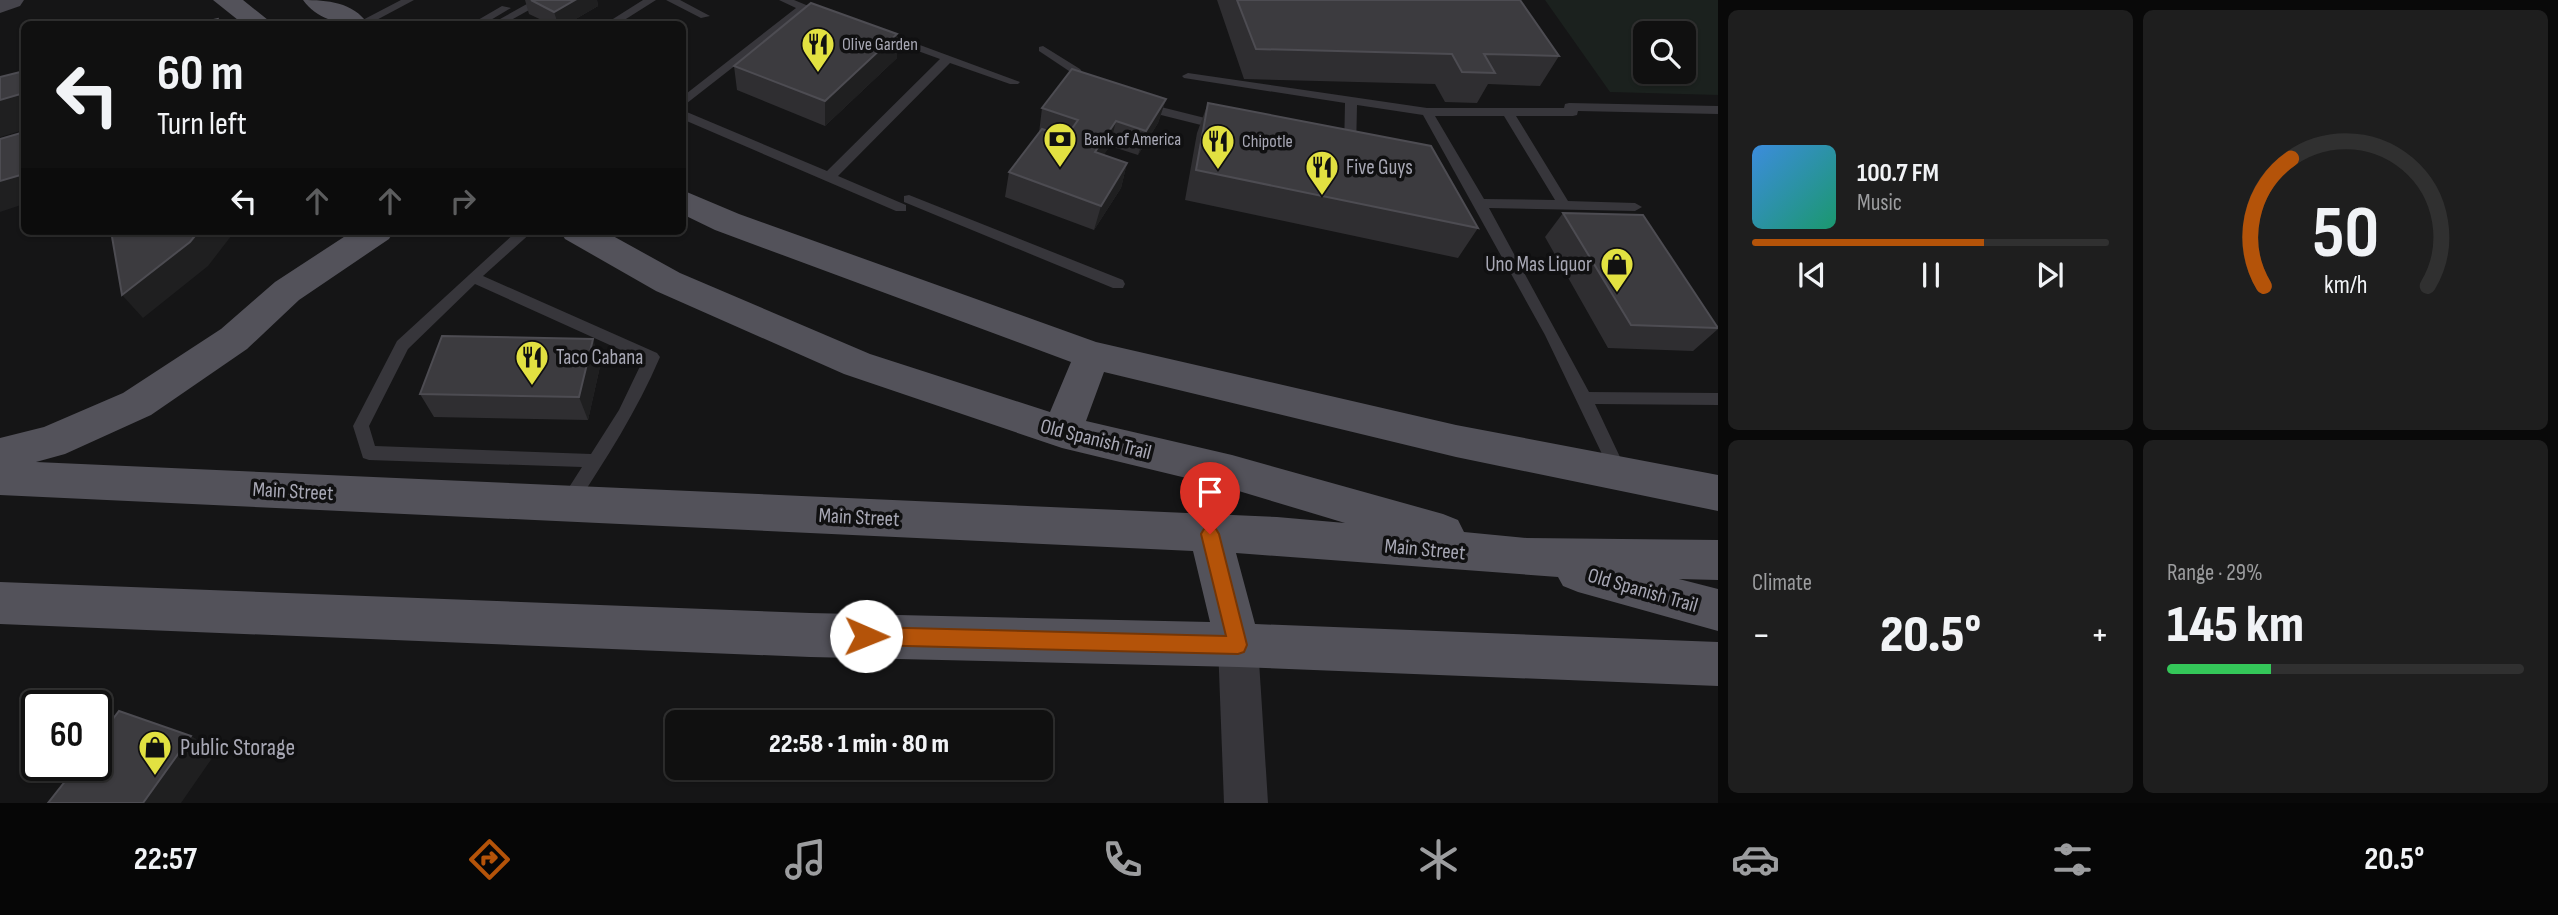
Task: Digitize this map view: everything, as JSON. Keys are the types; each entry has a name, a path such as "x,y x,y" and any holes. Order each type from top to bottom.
{"main road":[{"path":"0,5 11,0"},
{"path":"226,0 248,21"},
{"path":"320,1 350,21"},
{"path":"686,203 727,222 1092,355 1456,441 1718,493"},
{"path":"287,291 331,235"},
{"path":"0,455 51,442 137,404 234,339 287,291 371,235"},
{"name":"Old Spanish Trail","path":"585,235 668,282 857,364 942,394 1062,432 1231,472 1718,610"},
{"path":"1062,432 1092,355"},
{"name":"Main Street","path":"0,478 1277,536 1527,557 1718,560"},
{"path":"1210,534 1238,645"},
{"path":"0,603 810,635 1238,645 1718,664"}],"street":[{"path":"1238,645 1246,803"}],"lane":[{"path":"367,21 409,0"},
{"path":"482,21 520,0"},
{"path":"503,21 542,0"},
{"path":"671,0 705,16"},
{"path":"785,0 830,16"},
{"path":"615,21 642,2"},
{"path":"686,100 804,7"},
{"path":"869,30 1014,82"},
{"path":"1042,49 1076,71 1092,92"},
{"path":"829,177 948,58"},
{"path":"1188,76 1427,112 1718,110"},
{"path":"1337,151 1350,153 1351,100"},
{"path":"1128,102 1233,129"},
{"path":"1427,112 1480,203 1586,398 1620,474"},
{"path":"1508,112 1564,205"},
{"path":"686,116 829,177 1118,284"},
{"path":"1480,203 1635,207"},
{"path":"521,235 402,345 361,426 369,453 595,461"},
{"path":"473,277 652,358 638,395 617,432 568,503"},
{"path":"1586,398 1718,399"}],"shaded area":[{"path":"1545,0 1718,0 1718,95 1610,92"}],"building":[{"path":"531,0 575,0 554,12"},
{"path":"1237,0 1520,0 1559,56 1484,54 1495,73 1462,72 1452,54 1256,49"},
{"path":"811,3 897,34 825,101 734,66"},
{"path":"1072,69 1166,99 1146,131 1116,121 1095,152 1127,163 1101,206 1009,172 1042,129 1066,137 1078,120 1042,108"},
{"path":"21,72 21,94 0,100 0,77"},
{"path":"1208,103 1431,146 1478,228 1196,170"},
{"path":"21,133 21,175 0,181 0,139"},
{"path":"1563,213 1643,215 1718,328 1631,325"},
{"path":"112,235 196,235 190,242 122,295"},
{"path":"442,336 593,339 579,397 420,394"},
{"path":"119,711 191,736 143,803 48,803 65,781 112,781 112,720"}],"place":[{"name":"Olive Garden","path":"818,74"},
{"name":"Bank of America","path":"1060,169"},
{"name":"Chipotle","path":"1218,171"},
{"name":"Five Guys","path":"1322,197"},
{"name":"Uno Mas Liquor","path":"1617,294"},
{"name":"Taco Cabana","path":"532,387"},
{"name":"Public Storage","path":"155,777"}],"route":[{"path":"866,636 1238,645 1210,534"}]}
